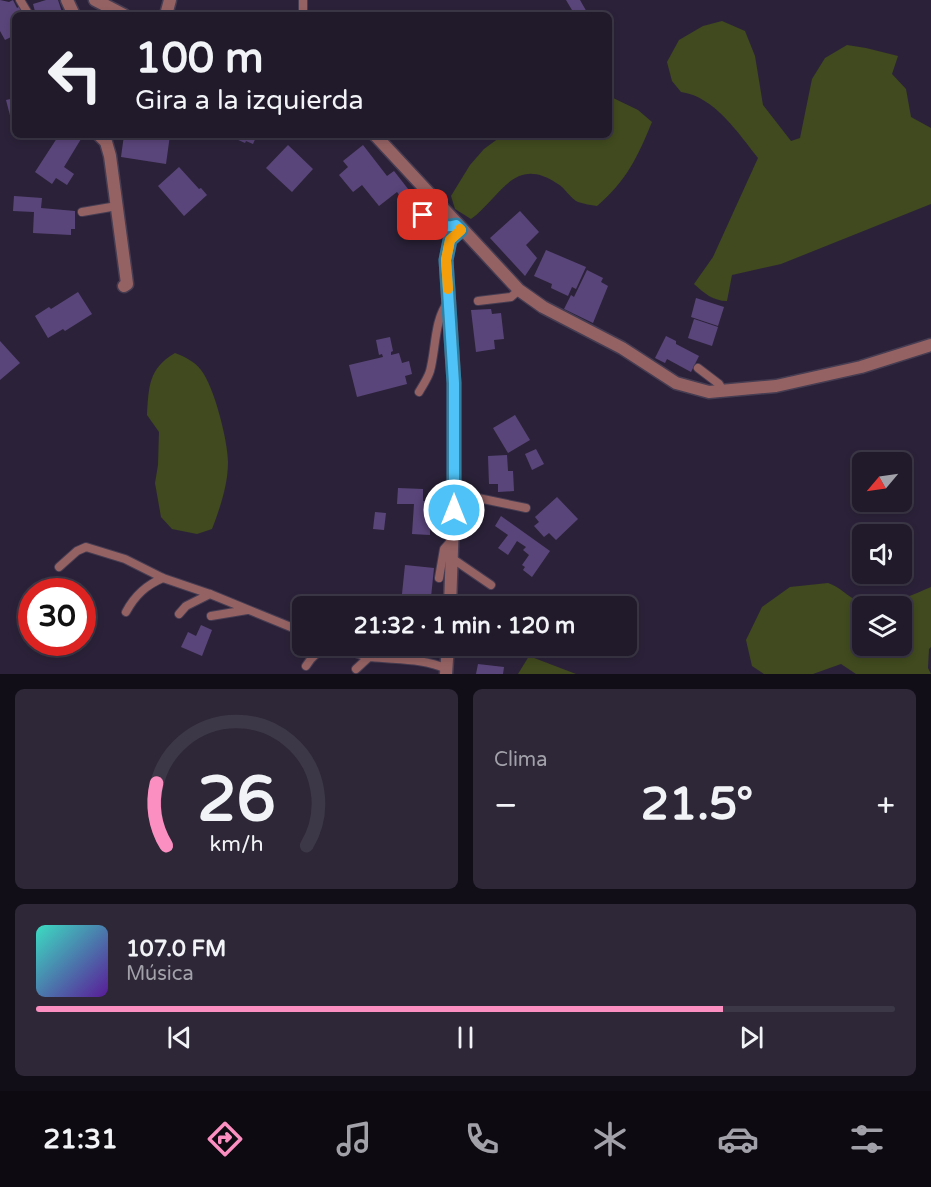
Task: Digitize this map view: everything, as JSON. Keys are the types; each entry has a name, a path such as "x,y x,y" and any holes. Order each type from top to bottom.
{"street":[{"path":"95,0 118,12"},
{"path":"101,138 108,149 117,206 127,284 124,286"},
{"path":"378,138 519,290 543,306 622,348 676,383 709,392 776,386 839,372 931,345"},
{"path":"451,596 454,383 446,260 450,240 459,227"},
{"path":"446,671 447,656"}],"lane":[{"path":"413,204 432,224 459,227"},
{"path":"82,212 117,206"},
{"path":"478,301 511,297 519,290"},
{"path":"419,392 430,369 439,324 449,301"},
{"path":"698,368 720,384 724,392"},
{"path":"454,493 526,508"},
{"path":"439,578 444,549 453,539"},
{"path":"59,567 77,551 86,547 125,559 163,578 210,594 292,628"},
{"path":"453,559 491,585"},
{"path":"126,612 131,601 142,590 163,578"},
{"path":"179,614 186,606 210,594"},
{"path":"211,616 248,610"},
{"path":"306,666 315,656"},
{"path":"356,669 369,657 423,661 446,671"}],"green space":[{"path":"722,21 745,31 755,56 763,105 791,141 800,138 812,79 825,58 847,45 898,56 892,74 906,89 911,117 931,128 931,204 781,264 732,275 727,301 713,298 694,284 713,257 758,158 715,108 693,95 681,92 672,81 667,62 679,40 703,26"},
{"path":"612,97 638,110 652,122 630,168 616,187 597,206 578,202 558,184 543,176 530,174 519,176 509,182 471,219 455,209 451,196 470,165 484,149 499,138 612,138"},
{"path":"175,353 195,364 206,378 223,428 227,453 227,479 215,521 212,529 197,534 172,529 161,517 155,483 159,432 147,415 150,387 155,372 166,359"},
{"path":"828,583 852,597 852,656 912,656 912,596 910,596 931,587 931,647 928,668 931,674 856,674 841,664 813,674 764,674 752,666 746,640 762,607 790,587"},
{"path":"529,656 576,674 518,674"}],"building":[{"path":"0,0 9,2 13,0 17,8 20,6 23,12 12,12 12,36 5,40 0,31"},
{"path":"46,0 58,0 62,12 35,12 33,4"},
{"path":"566,0 580,0 587,12 573,12"},
{"path":"12,99 12,123 6,100"},
{"path":"57,138 81,139 64,167 74,174 67,185 56,178 52,184 35,172"},
{"path":"124,138 170,138 166,164 121,157"},
{"path":"234,138 256,138 253,144 246,141 245,143"},
{"path":"288,145 313,169 292,192 266,168"},
{"path":"363,145 387,176 394,171 412,194 404,201 397,192 379,206 362,185 353,192 339,175 348,167 343,161"},
{"path":"179,167 207,195 184,216 158,186"},
{"path":"14,196 42,198 41,208 75,211 75,229 71,229 71,235 33,233 34,212 13,211"},
{"path":"520,211 539,232 526,245 537,258 525,276 490,238"},
{"path":"416,217 427,229 420,234 409,222"},
{"path":"546,250 586,267 576,289 572,287 568,296 551,288 552,284 534,276"},
{"path":"587,270 603,278 601,282 608,286 593,323 564,309 571,295 574,297"},
{"path":"78,292 92,314 65,331 63,329 48,338 35,316"},
{"path":"696,298 724,307 718,326 691,317"},
{"path":"491,309 492,314 501,313 504,339 494,340 495,349 476,352 471,310"},
{"path":"694,319 718,327 712,346 688,338"},
{"path":"666,336 699,356 691,372 667,359 665,363 655,358"},
{"path":"390,337 393,351 391,355 399,353 402,363 409,361 412,374 405,376 407,384 357,397 349,365 383,357 382,354 379,355 376,340"},
{"path":"0,341 20,363 0,380"},
{"path":"515,415 530,440 508,453 493,428"},
{"path":"536,449 544,464 532,470 525,454"},
{"path":"507,455 508,471 513,471 514,491 498,492 498,484 489,484 488,456"},
{"path":"398,488 423,489 423,501 431,501 430,535 412,534 414,504 397,504"},
{"path":"557,497 578,519 556,540 549,533 544,537 534,526 539,522 535,517"},
{"path":"375,512 386,513 384,530 373,529"},
{"path":"501,516 550,551 532,577 523,570 525,567 522,565 529,555 523,550 526,547 517,541 508,555 498,548 508,535 495,526"},
{"path":"405,565 434,568 431,596 402,594"},
{"path":"201,625 212,630 202,656 181,647 188,632 196,636"},
{"path":"478,664 504,667 503,674 476,674"}],"slow traffic":[{"path":"448,289 446,260 450,240 460,229"}],"route":[{"path":"423,215 432,224 456,225 461,230 450,240 446,260 454,383 454,510"}]}
